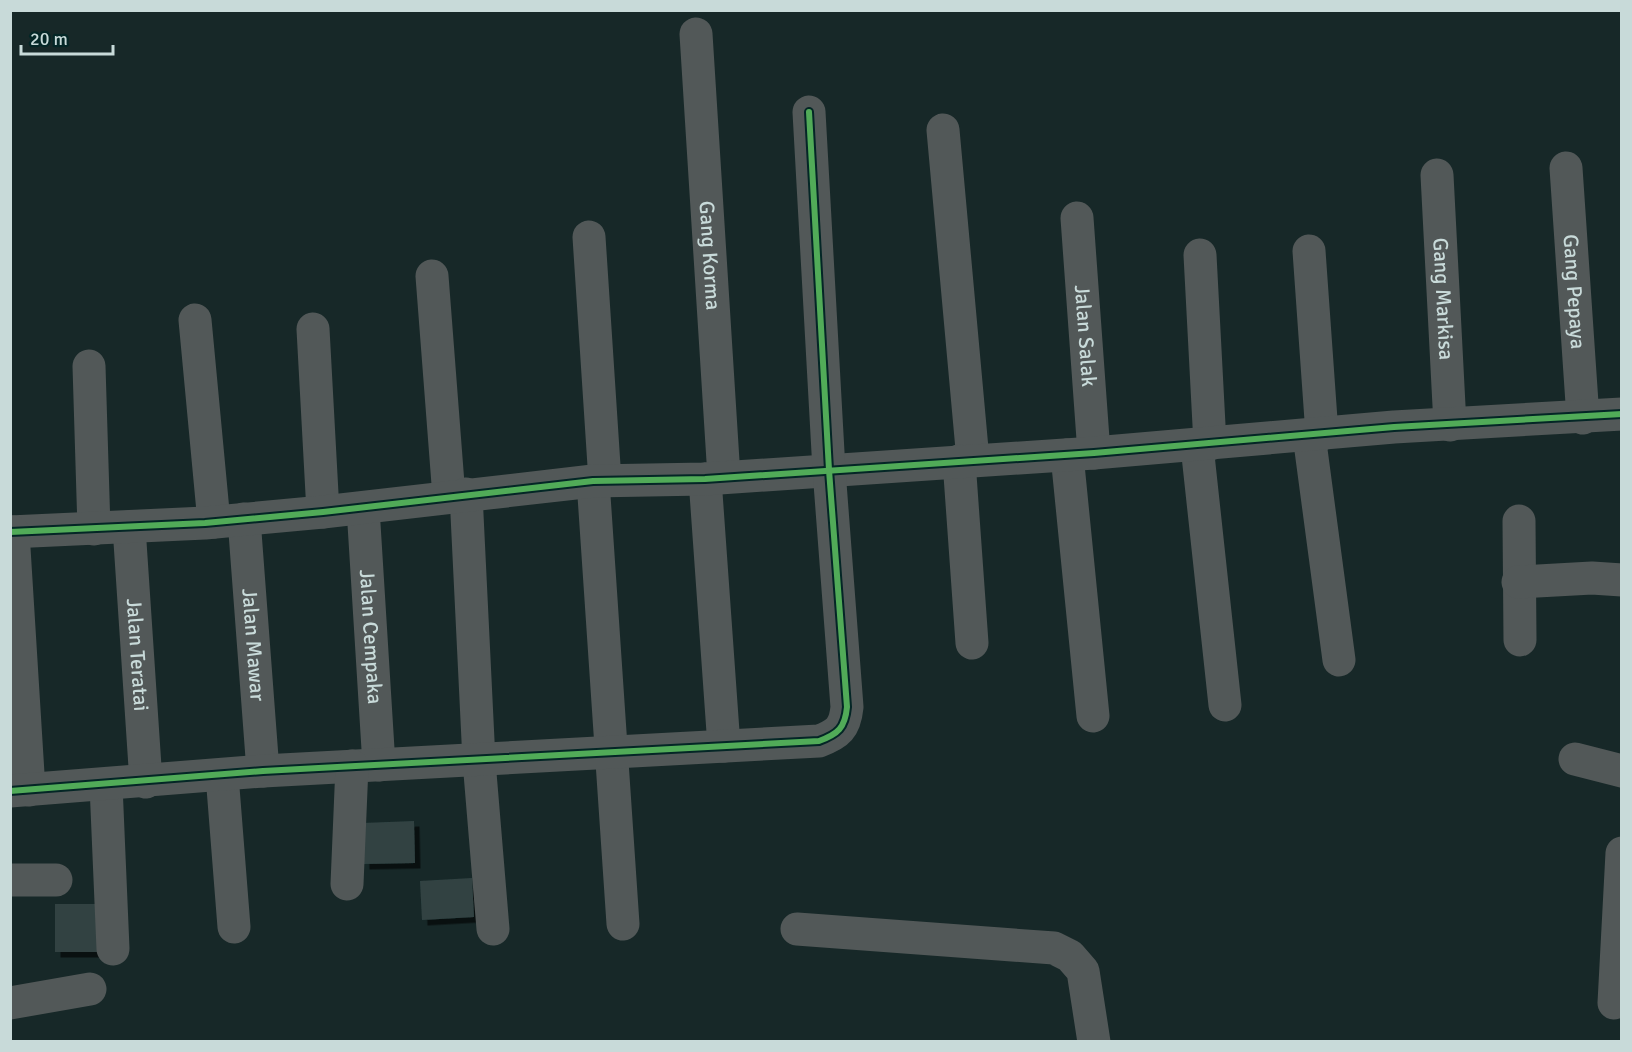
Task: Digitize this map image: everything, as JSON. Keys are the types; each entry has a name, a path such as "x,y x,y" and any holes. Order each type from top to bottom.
{"street":[{"name":"Gang Korma","path":"696,34 724,746"},
{"path":"809,112 829,470 847,707 845,721 837,735 819,741 262,771 146,782 20,790 12,532 129,527 323,512 458,495 599,481 715,478 829,470 966,461 1081,454 1316,434 1622,414"},
{"path":"943,130 966,461 972,643"},
{"name":"Gang Pepaya","path":"1566,168 1583,418"},
{"name":"Gang Markisa","path":"1437,174 1450,425"},
{"name":"Jalan Salak","path":"1077,218 1081,454 1094,716"},
{"path":"589,237 610,754 622,924"},
{"path":"1310,251 1316,434 1339,660"},
{"path":"1200,255 1203,445 1225,705"},
{"path":"432,276 458,495 493,929"},
{"name":"Jalan Mawar","path":"195,320 229,520 262,771"},
{"path":"313,329 323,512"},
{"path":"89,366 94,529"},
{"name":"Jalan Cempaka","path":"347,884 366,765 363,508"},
{"path":"1519,521 1518,582 1521,640"},
{"name":"Jalan Teratai","path":"129,527 146,782"},
{"path":"1518,582 1592,578 1622,580"},
{"path":"1575,759 1622,771"},
{"path":"222,775 234,927"},
{"path":"106,785 113,949"},
{"path":"1614,1003 1622,853"},
{"path":"10,880 56,880"},
{"path":"797,929 1054,948 1070,956 1083,971 1094,1041"},
{"path":"10,1003 90,989"}],"building":[{"path":"414,821 415,863 364,864 363,823"},
{"path":"472,878 474,917 422,920 420,881"},
{"path":"55,904 98,904 98,952 55,952"}],"cycle path":[{"path":"10,791 263,771 819,741 836,733 842,725 847,707 829,470 809,112"},
{"path":"10,532 205,523 593,481 705,479 1094,453 1394,427 1622,414"}]}
